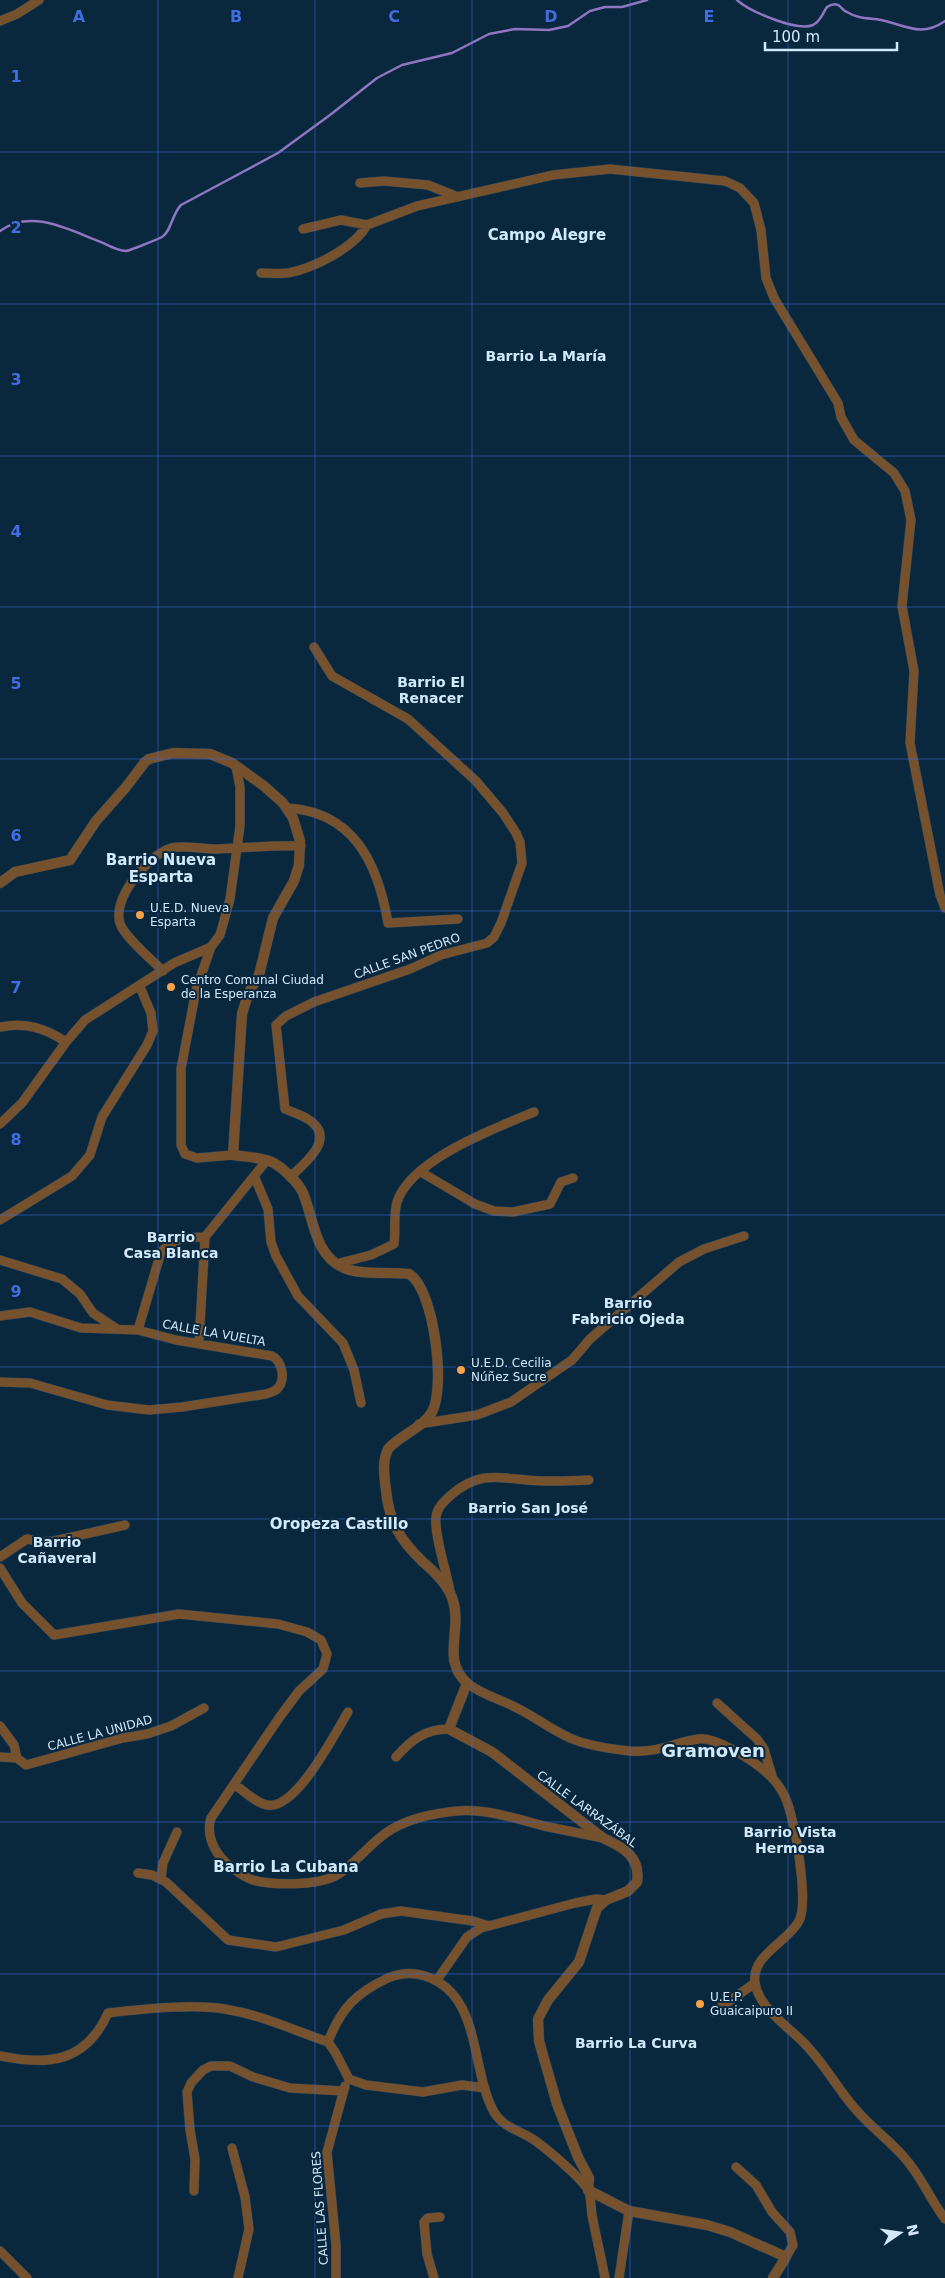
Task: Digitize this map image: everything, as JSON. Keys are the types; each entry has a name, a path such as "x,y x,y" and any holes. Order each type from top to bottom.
{"street":[{"path":"0,21 17,14 39,0"},
{"path":"303,229 341,220 367,225 417,206 553,175 610,169 725,181 740,188 754,203 761,230 766,278 774,298 838,403 841,417 854,440 894,473 904,491 911,520 902,606 914,671 910,743 940,895 945,908"},
{"path":"360,183 384,181 428,185 458,197"},
{"path":"261,273 286,273 312,267 346,246 363,232 367,225"},
{"name":"CALLE SAN PEDRO","path":"290,1176 315,1151 319,1144 320,1135 318,1127 312,1121 285,1108 276,1025 286,1016 314,1002 410,969 441,955 487,943 494,937 501,923 522,863 520,842 516,833 503,813 476,781 408,719 332,676 325,668 314,647"},
{"path":"0,883 15,872 70,860 96,821 149,759 173,753 191,752 215,755 236,766 264,786 286,808 298,831 301,846 300,864 294,881 273,918 259,975 248,994 242,1014 232,1155"},
{"path":"236,766 240,802 230,899 220,935 211,948 196,990 181,1069 181,1145 185,1154 197,1158 232,1155 267,1160 274,1163 290,1176 302,1192 320,1245 336,1264 354,1271 408,1274 420,1286 433,1327 439,1379 438,1394 432,1412 388,1449 384,1466 386,1493 396,1530 411,1550 435,1572 451,1595"},
{"path":"286,808 305,809 315,812 332,821 361,844 379,886 388,923 458,919"},
{"path":"163,971 120,925 118,917 125,893 132,881 155,857 169,848 301,846"},
{"path":"0,1124 22,1103 66,1042 85,1020 140,987 174,963 211,948"},
{"path":"0,1220 72,1176 90,1155 102,1117 147,1045 153,1031 151,1013 140,987"},
{"path":"0,1027 12,1025 40,1027 66,1042"},
{"path":"336,1264 371,1255 394,1244 397,1202 409,1184 421,1172 458,1144 534,1112"},
{"path":"199,1343 204,1237 267,1160"},
{"path":"421,1172 474,1204 501,1213 550,1204 561,1182 573,1178"},
{"path":"254,1178 268,1208 271,1242 276,1256 298,1296 342,1343 354,1370 361,1403"},
{"path":"419,1424 477,1415 511,1402 572,1360 590,1339 679,1262 704,1249 744,1236"},
{"path":"138,1330 161,1252 169,1243 177,1239 204,1237"},
{"path":"0,1260 62,1279 80,1294 93,1313 117,1329"},
{"name":"CALLE LA VUELTA","path":"0,1316 30,1312 81,1328 138,1330 176,1340 272,1356 277,1358 281,1365 280,1386 275,1390 164,1409 121,1408 30,1383 0,1382"},
{"path":"588,1480 542,1481 490,1477 467,1483 444,1501 436,1515 456,1627 452,1657 458,1673 475,1689 516,1707 570,1738 582,1742 640,1752 669,1748 705,1738 713,1740 755,1764 773,1779"},
{"path":"0,1557 27,1539 42,1542 54,1541 126,1525"},
{"path":"0,1568 22,1603 54,1635 179,1614 278,1624 307,1632 321,1640 327,1654 323,1668 300,1691 279,1718 211,1818 209,1835 220,1856 234,1870 250,1879 262,1882 293,1883 326,1880 336,1876 348,1867 393,1828 439,1813 472,1811 604,1838"},
{"path":"396,1757 412,1740 430,1731 449,1729 467,1683"},
{"path":"717,1703 757,1739 764,1750 773,1779 785,1798 793,1822 803,1880 803,1901 799,1922 760,1962 755,1974 755,1983 763,2000 813,2052 850,2103 904,2157 945,2219"},
{"name":"CALLE LA UNIDAD","path":"0,1757 17,1758 26,1765 123,1738 147,1734 171,1726 204,1708"},
{"path":"234,1784 269,1806 282,1803 300,1788 348,1712"},
{"path":"0,1726 14,1745 17,1758"},
{"name":"CALLE LARRAZÁBAL","path":"449,1729 492,1752 604,1838 628,1852 633,1859 638,1876 637,1882 628,1891 606,1900"},
{"path":"161,1879 163,1863 176,1832"},
{"path":"138,1873 161,1879 189,1902 228,1940 276,1947 295,1944 344,1930 381,1914 401,1911 473,1921 489,1926"},
{"path":"437,1980 467,1937 481,1928 575,1903 596,1899 606,1900"},
{"path":"605,2278 588,2190 589,2178 561,2116 544,2058 538,2029 538,2019 548,2000 579,1962 597,1908 606,1900"},
{"path":"328,2042 346,2008 369,1987 400,1974 412,1973 437,1980 456,1998 463,2010 485,2088 494,2112 502,2122 548,2150 588,2190 629,2211 707,2225 730,2232 786,2257"},
{"path":"714,2012 755,1983"},
{"path":"0,2056 31,2061 68,2056 85,2047 95,2038 108,2013 144,2009 230,2010 269,2020 328,2042 336,2052 349,2080 366,2085 423,2092 462,2085 485,2088"},
{"path":"194,2191 195,2159 190,2130 187,2092 191,2083 203,2070 211,2066 230,2066 253,2077 290,2088 343,2091"},
{"name":"CALLE LAS FLORES","path":"336,2278 336,2245 327,2152 343,2091 349,2080"},
{"path":"232,2148 245,2197 250,2229 238,2278"},
{"path":"736,2167 756,2185 772,2212 790,2232 793,2244 773,2278"},
{"path":"619,2278 629,2211"},
{"path":"434,2278 427,2254 424,2222 428,2218 440,2217"},
{"path":"0,2251 27,2278"}],"waterway":[{"path":"0,231 12,224 24,221 37,221 63,227 120,250 132,249 165,235 181,205 278,153 377,78 402,65 452,53 489,34 515,29 549,30 568,26 590,11 605,7 622,7 647,0"},
{"path":"737,0 762,15 796,26 813,25 820,19 827,7 834,4 855,16 881,20 913,29 928,29 945,21"}],"place":[{"name":"U.E.D. Nueva Esparta","path":"140,915"},
{"name":"Centro Comunal Ciudad de la Esperanza","path":"171,987"},
{"name":"U.E.D. Cecilia Núñez Sucre","path":"461,1370"},
{"name":"U.E.P. Guaicaipuro II","path":"700,2004"}],"district":[{"name":"Campo Alegre","path":"547,235"},
{"name":"Barrio La María","path":"546,356"},
{"name":"Barrio El Renacer","path":"431,690"},
{"name":"Barrio Nueva Esparta","path":"161,868"},
{"name":"Barrio Casa Blanca","path":"171,1246"},
{"name":"Barrio Fabricio Ojeda","path":"628,1312"},
{"name":"Barrio San José","path":"528,1508"},
{"name":"Oropeza Castillo","path":"339,1524"},
{"name":"Barrio Cañaveral","path":"57,1550"},
{"name":"Gramoven","path":"713,1751"},
{"name":"Barrio Vista Hermosa","path":"790,1840"},
{"name":"Barrio La Cubana","path":"286,1867"},
{"name":"Barrio La Curva","path":"636,2043"}]}
